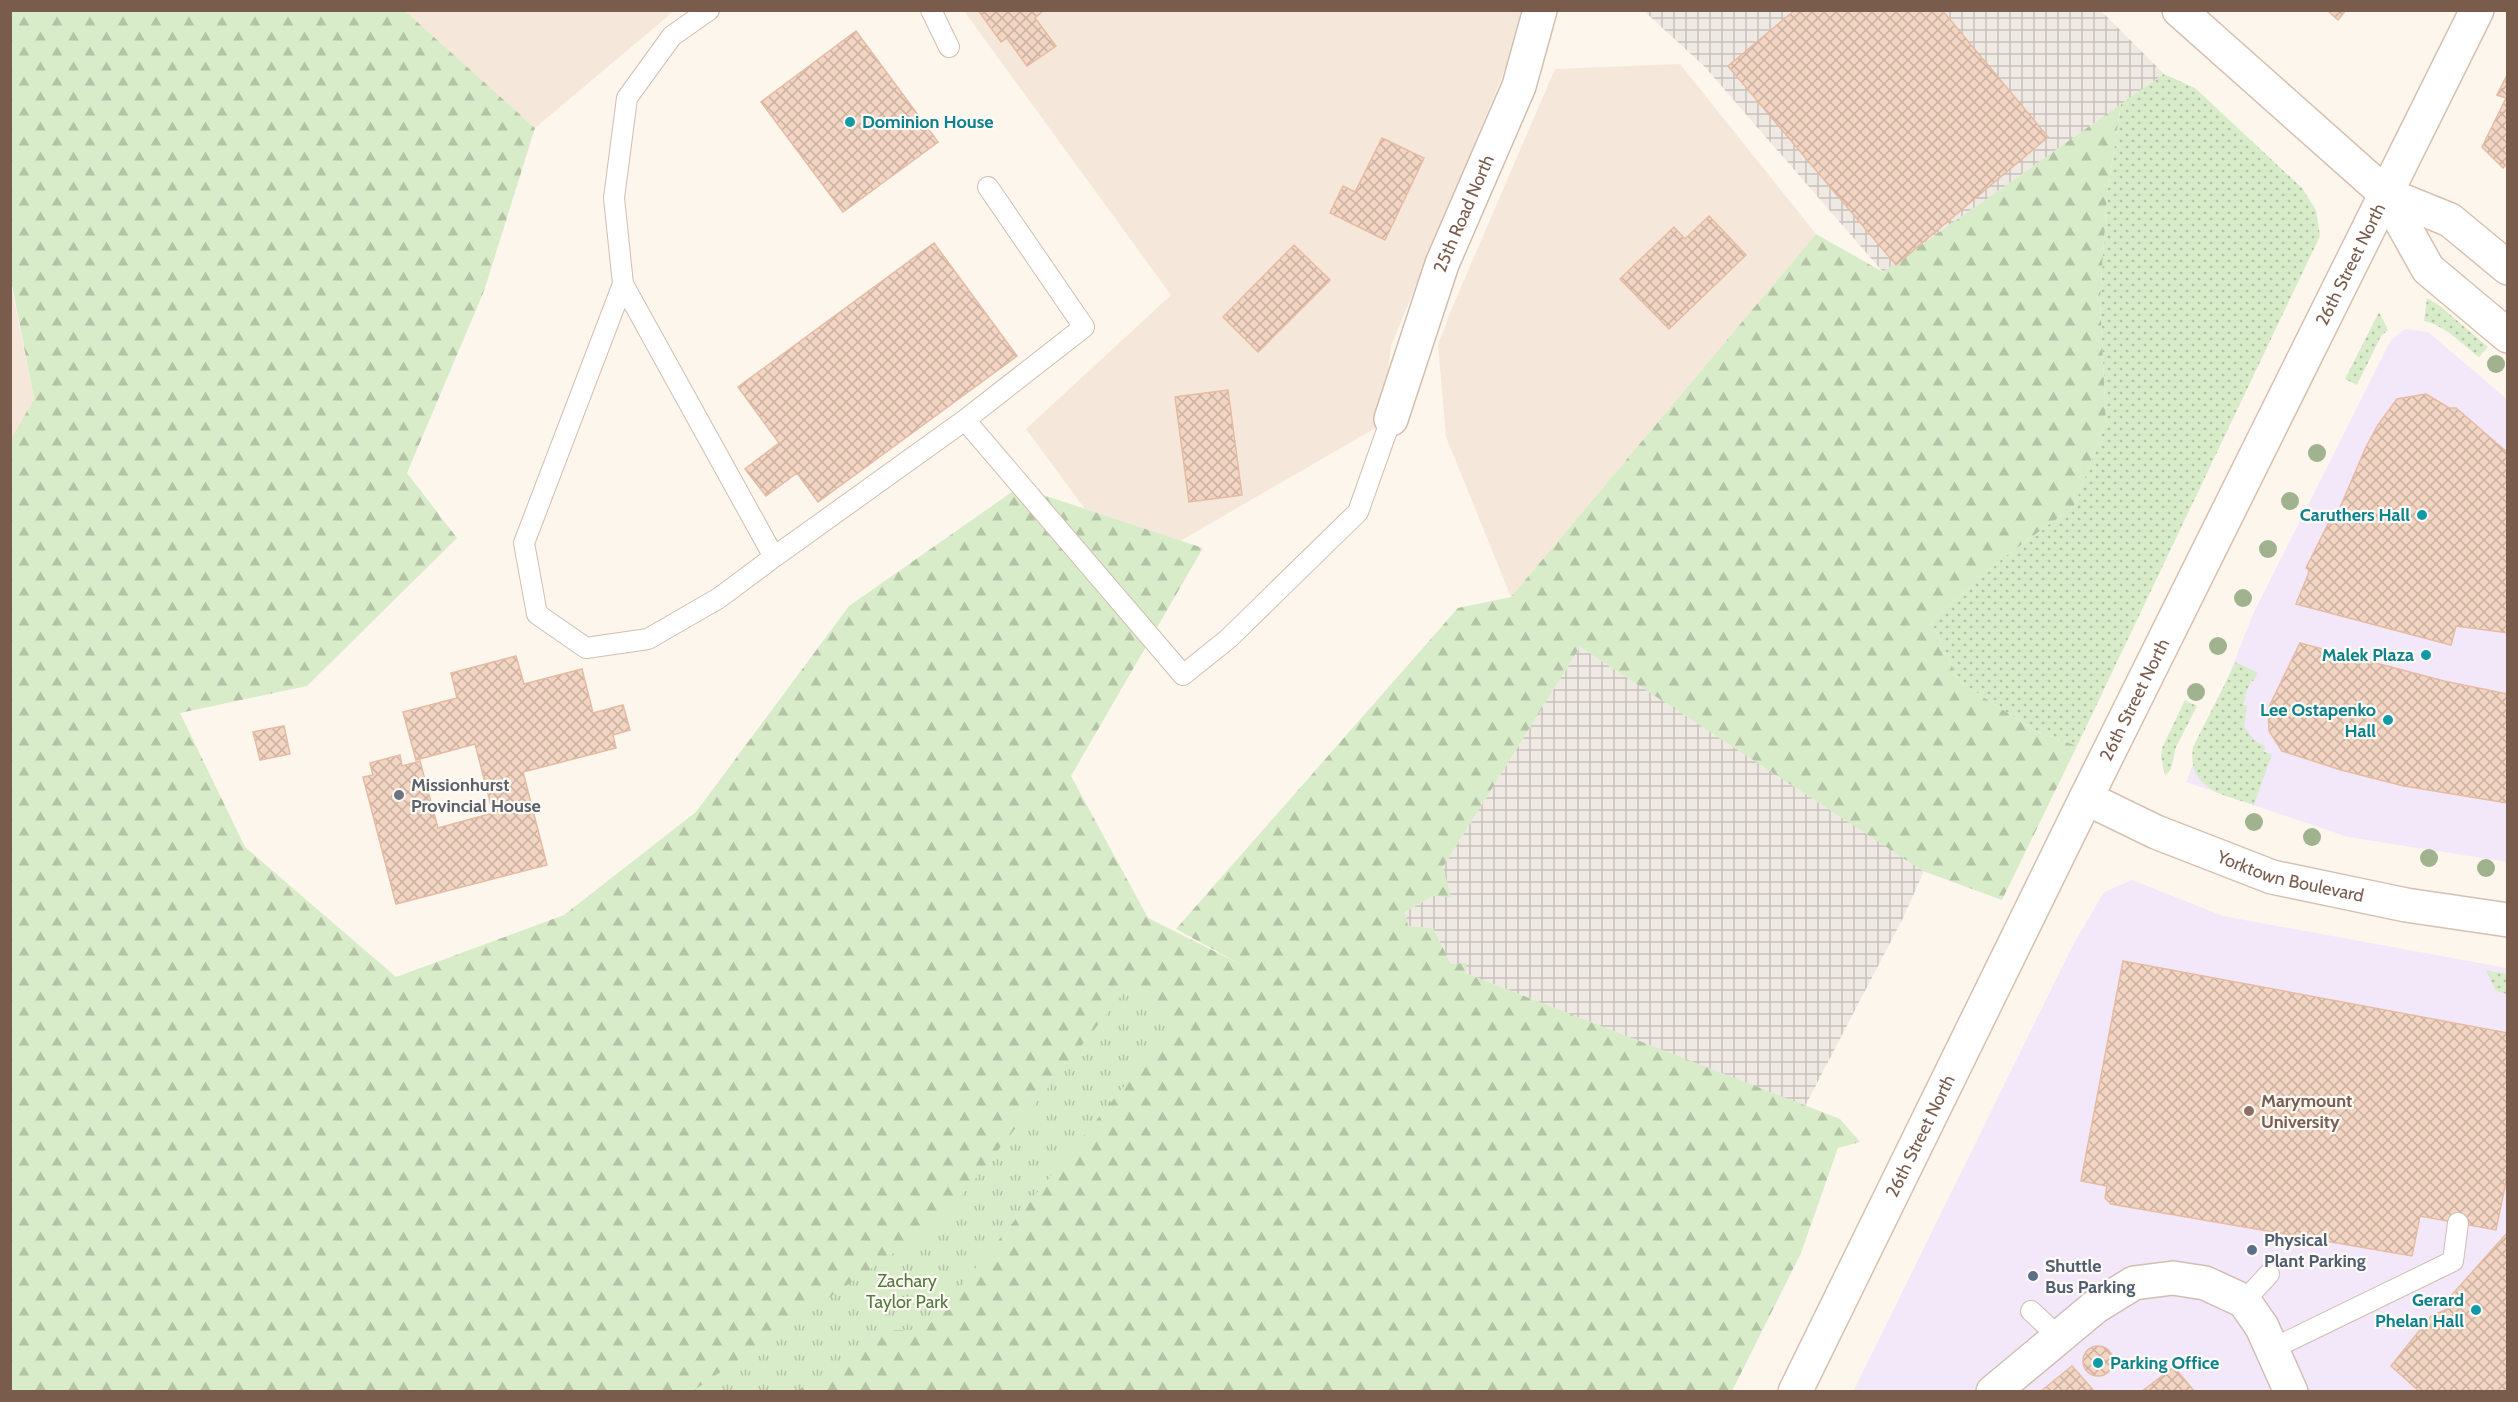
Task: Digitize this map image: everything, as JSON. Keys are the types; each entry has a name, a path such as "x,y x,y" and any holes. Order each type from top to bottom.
{"street":[{"name":"25th Road North","path":"1390,419 1442,264 1518,86 1540,10"},
{"path":"2179,10 2386,194 2428,269 2508,336"},
{"name":"26th Street North","path":"1795,1392 2086,798 2477,10"},
{"path":"2386,194 2450,220 2508,268"},
{"name":"Yorktown Boulevard","path":"2086,798 2156,832 2272,877 2406,905 2508,920"},
{"path":"1993,1392 2095,1307 2134,1283 2173,1278 2205,1283 2244,1301 2262,1327 2291,1392"}],"lane":[{"path":"709,10 672,36 627,98 614,198 623,284 774,557"},
{"path":"931,10 950,47"},
{"path":"623,284 524,543 537,615 586,648 648,639 718,598 965,420 1084,327 988,187"},
{"path":"965,420 1183,675 1228,639 1358,512 1390,419"},
{"path":"2272,1349 2453,1262 2458,1223"},
{"path":"2244,1301 2269,1274"},
{"path":"2031,1311 2059,1336"}],"shaded area":[{"path":"405,11 674,11 535,128"},
{"path":"964,11 1529,11 1391,346 1385,399 1391,419 1130,570 1026,429 1171,295"},
{"path":"1644,11 2101,11 2164,74 1883,272 1705,67"},
{"path":"1680,64 1816,234 1511,597 1446,437 1438,345 1555,69"},
{"path":"10,280 34,399 11,441 10,441"},
{"path":"2405,329 2428,332 2507,399 2507,862 2348,837 2186,782 2254,612 2391,340"},
{"path":"1580,647 1924,871 1903,918 1805,1106 1465,973 1451,964 1433,928 1407,926 1405,912 1433,896 1443,867"},
{"name":"Marymount University","path":"2132,880 2223,916 2507,968 2507,1391 1853,1392 2072,947 2104,892"}],"green space":[{"path":"10,11 405,11 535,128 484,291 407,473 457,538 307,686 180,713 245,847 396,977 564,915 696,812 849,606 1019,487 1203,548 1071,776 1148,918 1242,965 1176,929 1458,608 1511,597 1816,234 1883,272 2121,104 2107,195 2100,300 2106,422 2074,506 2003,558 1931,621 1959,681 2035,731 2077,746 2002,900 1923,871 1580,647 1443,867 1451,897 1433,896 1405,912 1408,926 1433,928 1451,964 1467,963 1465,973 1840,1119 1860,1142 1838,1148 1801,1253 1732,1391 11,1391 10,441 34,399 11,280"},
{"path":"2164,74 2195,88 2302,188 2316,210 2320,236 2077,746 2035,731 1959,681 1931,621 2003,558 2074,506 2106,422 2100,300 2107,195 2121,104"},
{"path":"2427,298 2440,306 2488,347 2479,357 2446,331 2424,321"},
{"path":"2379,312 2388,330 2381,336 2357,385 2345,379"},
{"path":"2236,662 2258,673 2251,681 2245,695 2243,704 2247,706 2244,727 2255,741 2265,746 2264,752 2272,754 2254,805 2209,788 2196,773 2193,761 2193,747"},
{"path":"2185,700 2197,706 2176,747 2171,769 2165,776 2161,756 2162,748"},
{"path":"2486,970 2507,974 2507,994 2496,991"},
{"name":"Zachary Taylor Park","path":"1129,986 1175,1024 925,1330 884,1330 797,1391 693,1391 942,1220"}],"building":[{"path":"978,10 1044,10 1035,18 1056,46 1027,66 1007,38 1001,42"},
{"path":"1795,10 1942,10 2048,137 1896,265 1728,66"},
{"path":"2327,10 2346,10 2338,20"},
{"name":"Dominion House","path":"856,31 938,142 843,212 761,102"},
{"path":"2508,73 2508,163 2503,168 2482,147 2506,98 2497,95"},
{"path":"1382,138 1424,158 1385,240 1330,213 1343,186 1355,192"},
{"path":"1709,216 1746,255 1669,329 1620,279 1674,227 1685,239"},
{"path":"934,243 1017,356 818,502 797,473 766,496 745,469 779,443 738,387"},
{"path":"1294,245 1330,280 1258,352 1223,317"},
{"path":"1228,390 1242,495 1189,502 1175,397"},
{"name":"Caruthers Hall","path":"2426,394 2449,408 2456,408 2508,453 2508,633 2456,626 2451,645 2296,604 2308,575 2309,570 2306,568 2328,524 2333,524 2366,447 2378,425 2397,399"},
{"name":"Lee Ostapenko Hall","path":"2300,643 2444,681 2508,694 2508,803 2404,786 2341,770 2282,751 2269,731 2268,709"},
{"name":"Missionhurst Provincial House","path":"516,656 524,684 582,669 593,713 623,705 630,730 613,735 616,748 523,772 547,865 396,904 363,777 373,775 370,763 400,755 402,766 420,761 438,828 493,813 475,744 416,760 403,712 457,698 451,673"},
{"path":"284,726 290,754 260,760 253,732"},
{"path":"2123,961 2508,1033 2508,1172 2496,1230 2420,1216 2412,1256 2111,1204 2105,1198 2107,1186 2081,1181"},
{"name":"Gerard Phelan Hall","path":"2508,1232 2508,1392 2420,1392 2391,1366 2431,1316 2459,1304 2449,1298"},
{"name":"Parking Office","path":"2098,1346 2108,1351 2113,1361 2108,1371 2098,1376 2088,1371 2083,1361 2088,1351"},
{"path":"2072,1366 2095,1392 2040,1392"},
{"path":"2174,1367 2195,1392 2141,1392"}],"place":[{"name":"Dominion House","path":"850,122"},
{"name":"Caruthers Hall","path":"2422,515"},
{"name":"Malek Plaza","path":"2426,655"},
{"name":"Lee Ostapenko Hall","path":"2388,720"},
{"name":"Missionhurst Provincial House","path":"399,795"},
{"name":"Marymount University","path":"2249,1111"},
{"name":"Physical Plant Parking","path":"2252,1250"},
{"name":"Shuttle Bus Parking","path":"2033,1276"},
{"name":"Gerard Phelan Hall","path":"2476,1310"},
{"name":"Parking Office","path":"2098,1363"}]}
